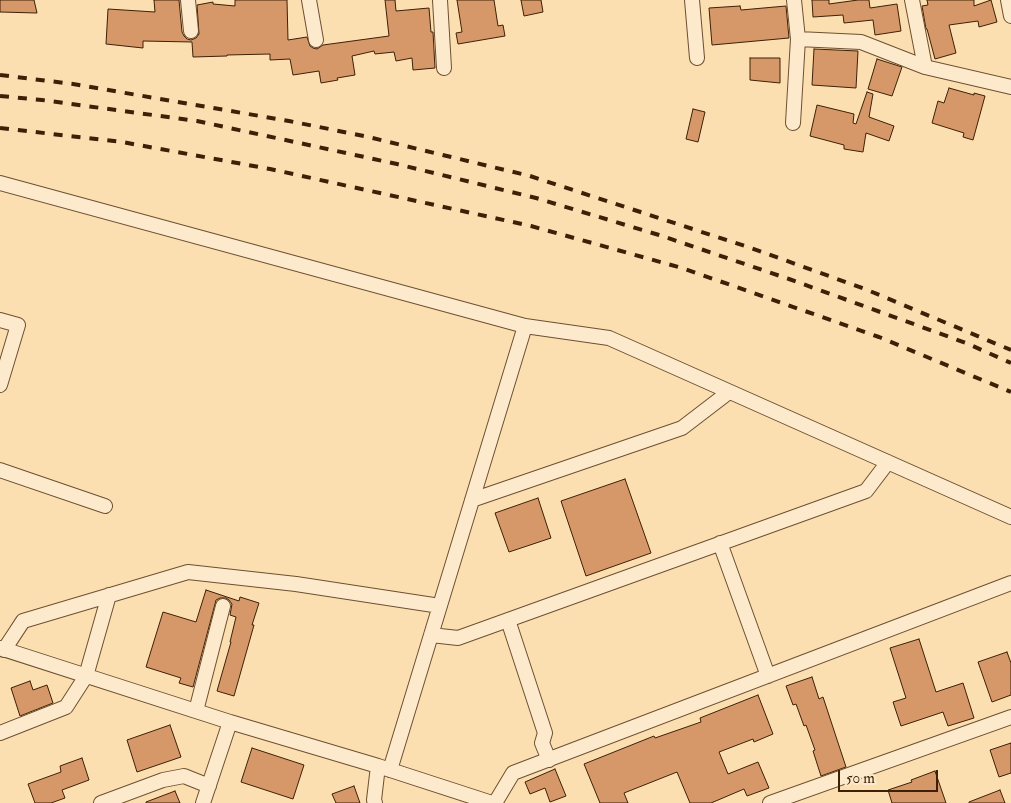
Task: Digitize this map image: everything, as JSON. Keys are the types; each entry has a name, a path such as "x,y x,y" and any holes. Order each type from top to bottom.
{"street":[{"path":"188,0 191,31"},
{"path":"309,0 316,40"},
{"path":"440,0 444,68"},
{"path":"692,0 697,58"},
{"path":"793,123 798,39 794,0"},
{"path":"912,0 925,67"},
{"path":"1008,0 1011,16"},
{"path":"798,39 861,42 925,67 1011,87"},
{"path":"0,183 525,326 610,338 1011,517"},
{"path":"0,320 18,325 0,385"},
{"path":"375,803 384,768 431,635 525,326"},
{"path":"472,500 682,428 730,392"},
{"path":"431,635 458,638 866,491 888,462"},
{"path":"0,470 105,506"},
{"path":"720,543 768,676"},
{"path":"440,606 296,584 188,572 23,621 2,649 493,803 513,773 1011,583"},
{"path":"0,733 66,707 86,676 109,595"},
{"path":"196,711 223,606"},
{"path":"508,620 545,734 542,743 548,760"},
{"path":"770,803 1011,717"},
{"path":"204,803 230,722"},
{"path":"101,803 163,780 184,776 209,786"}],"building":[{"path":"0,0 34,0 37,13 0,12"},
{"path":"154,0 179,0 182,32 187,39 191,40 199,34 197,5 213,2 213,4 235,6 235,0 287,0 288,40 307,37 310,46 317,49 323,45 389,36 385,0 395,0 396,11 429,8 431,32 433,32 435,68 413,70 412,58 396,61 394,52 375,54 374,51 352,56 355,75 321,83 319,71 293,75 290,59 270,60 270,54 193,57 192,42 143,41 143,48 106,44 108,9 155,12"},
{"path":"457,0 494,0 498,26 503,25 505,36 458,44 456,33 462,32"},
{"path":"521,0 541,0 543,12 524,16"},
{"path":"812,0 829,0 829,4 869,0 870,8 897,4 901,31 875,35 873,20 844,23 843,15 813,17"},
{"path":"927,0 974,0 974,6 991,0 997,22 979,27 978,21 949,25 956,53 935,59 926,29 922,6 928,5"},
{"path":"740,6 741,10 786,6 789,38 712,45 709,8"},
{"path":"814,49 858,51 856,88 812,85"},
{"path":"750,58 780,58 780,83 750,80"},
{"path":"877,59 902,67 892,96 868,89"},
{"path":"949,88 985,96 973,140 963,137 964,133 932,123 938,101 944,103"},
{"path":"867,92 873,94 869,117 894,126 889,141 866,133 863,152 844,149 844,145 810,136 817,105 854,114 853,123 856,124"},
{"path":"693,109 705,112 698,142 686,139"},
{"path":"625,479 651,553 586,576 561,501"},
{"path":"538,498 551,538 509,552 495,513"},
{"path":"206,590 239,601 240,597 259,603 234,696 217,691 236,617 230,615 232,604 226,598 216,600 193,687 179,683 181,678 146,667 163,612 196,622"},
{"path":"919,639 936,692 963,683 974,718 948,726 943,712 901,726 893,702 906,698 890,648"},
{"path":"1007,652 1011,663 1011,695 992,702 978,662"},
{"path":"812,677 819,699 823,697 846,767 821,776 813,751 815,750 806,725 804,726 796,704 793,705 786,686"},
{"path":"30,681 33,690 47,685 53,703 20,716 11,688"},
{"path":"758,695 773,734 754,742 753,739 719,752 728,774 758,762 769,788 747,796 744,789 711,803 690,803 677,772 624,793 628,803 600,803 584,764 654,736 655,738 701,722 700,718"},
{"path":"170,725 181,757 137,772 127,740"},
{"path":"1011,743 1011,773 999,777 990,750"},
{"path":"252,748 304,765 293,799 241,782"},
{"path":"82,758 89,780 62,790 65,798 51,803 35,803 28,784 61,772 60,766"},
{"path":"555,769 566,796 550,802 545,788 530,794 525,782"},
{"path":"935,771 946,803 892,803 888,790 912,782 911,780"},
{"path":"354,786 360,803 336,803 332,794"},
{"path":"1000,790 1005,803 969,803 969,802"},
{"path":"175,791 180,803 146,803 146,802"}],"railway":[{"path":"0,75 73,84 289,121 364,136 530,176 751,248 865,289 1011,350"},
{"path":"0,96 197,121 397,164 536,198 659,235 789,279 966,343 1011,363"},
{"path":"0,128 122,142 270,169 531,226 682,268 879,337 1011,392"}]}
